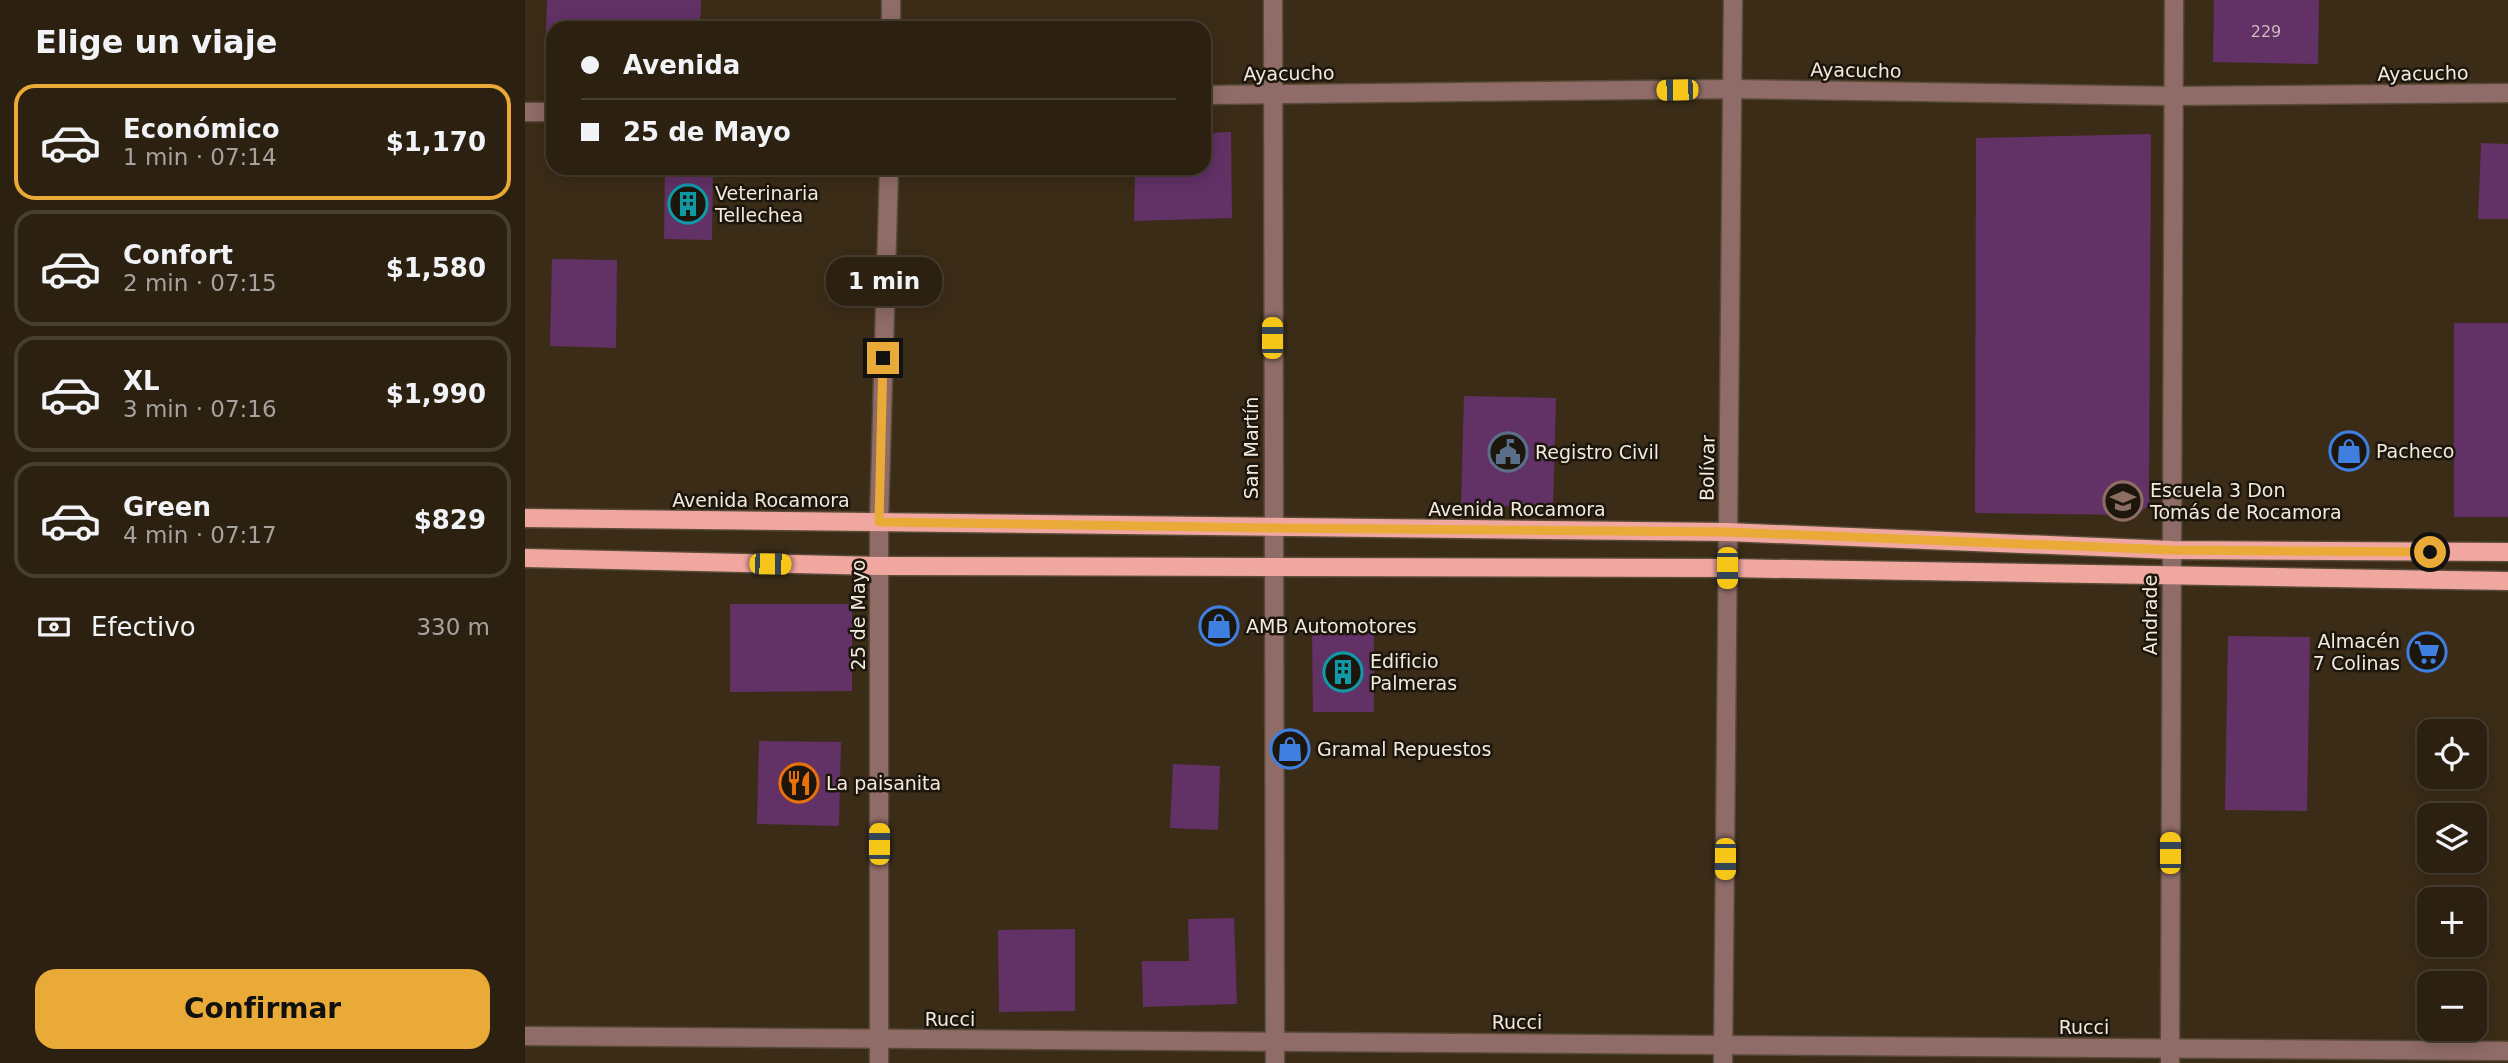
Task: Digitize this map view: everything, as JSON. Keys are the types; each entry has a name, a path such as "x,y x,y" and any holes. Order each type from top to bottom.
{"main road":[{"name":"Avenida Rocamora","path":"525,519 1727,532 2172,550 2508,552"},
{"path":"525,558 879,566 1727,568 2508,581"}],"street":[{"path":"891,0 891,21"},
{"name":"San Martín","path":"1273,0 1275,1063"},
{"name":"Bolívar","path":"1723,1054 1733,0"},
{"name":"Andrade","path":"2170,1056 2174,0"},
{"name":"Ayacucho","path":"1211,96 1732,89 2173,96 2508,93"},
{"path":"525,112 546,111"},
{"name":"25 de Mayo","path":"879,1063 879,522 889,175"},
{"name":"Rucci","path":"525,1036 1275,1042 1723,1054 2170,1056 2508,1051"}],"building":[{"path":"547,0 701,0 700,21 546,21"},
{"path":"2214,0 2319,0 2318,64 2213,62"},
{"path":"1231,132 1232,218 1134,221 1135,175 1211,175 1211,133"},
{"path":"2151,134 2149,505 2136,515 1975,513 1976,138"},
{"path":"2481,143 2508,144 2508,219 2478,219"},
{"name":"Veterinaria Tellechea","path":"665,175 713,175 712,240 664,239"},
{"path":"552,259 617,260 616,348 550,346"},
{"path":"2454,323 2508,323 2508,517 2454,517"},
{"name":"Registro Civil","path":"1464,396 1556,398 1553,508 1461,505"},
{"path":"730,604 852,604 852,691 730,692"},
{"name":"Edificio Palmeras","path":"1312,633 1374,633 1374,712 1313,712"},
{"path":"2228,636 2310,637 2307,811 2225,810"},
{"name":"La paisanita","path":"759,741 841,742 839,826 757,824"},
{"path":"1173,764 1220,766 1218,830 1170,828"},
{"path":"1234,918 1237,1004 1143,1007 1142,961 1189,961 1188,919"},
{"path":"1075,929 1075,1011 999,1012 998,930"}],"place":[{"name":"Veterinaria Tellechea","path":"688,204"},
{"name":"Pacheco","path":"2349,451"},
{"name":"Registro Civil","path":"1508,452"},
{"name":"Escuela 3 Don Tomás de Rocamora","path":"2123,501"},
{"name":"AMB Automotores","path":"1219,626"},
{"name":"Almacén 7 Colinas","path":"2427,652"},
{"name":"Edificio Palmeras","path":"1343,672"},
{"name":"Gramal Repuestos","path":"1290,749"},
{"name":"La paisanita","path":"799,783"}],"route":[{"path":"883,358 879,522 1727,532 2172,550 2430,552"}]}
